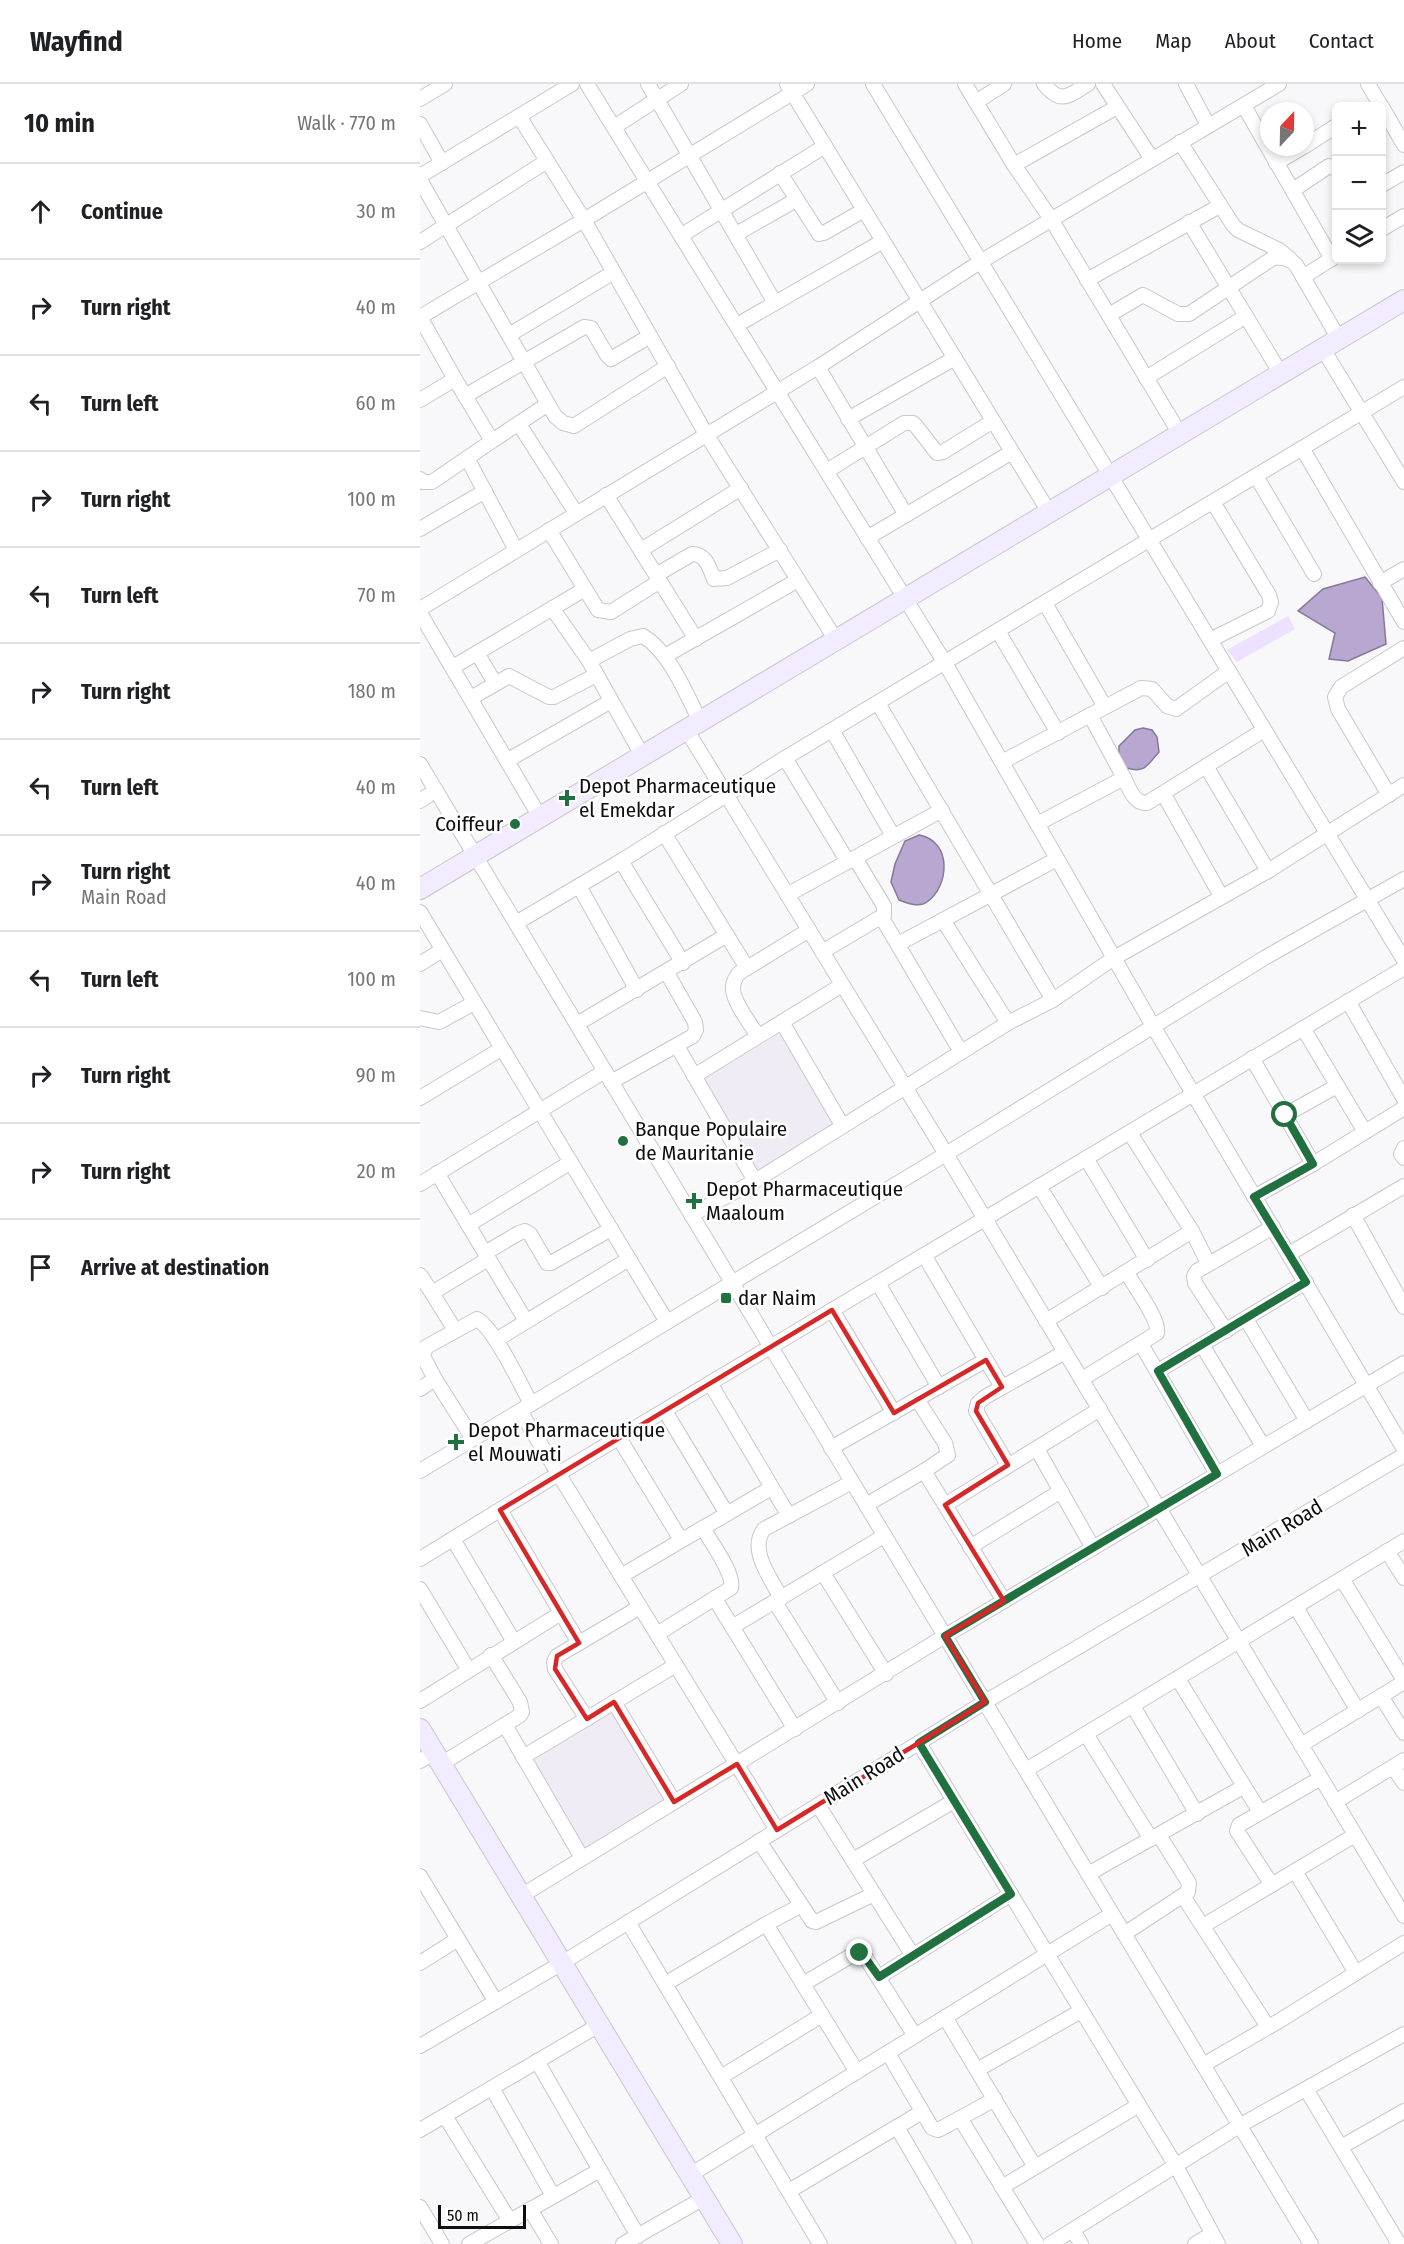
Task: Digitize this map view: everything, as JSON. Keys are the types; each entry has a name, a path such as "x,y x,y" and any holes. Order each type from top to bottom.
{"street":[{"path":"420,99 445,84"},
{"path":"573,84 420,178 555,416 563,423 574,426 668,366"},
{"path":"587,84 945,663 1192,1093 1404,1449"},
{"path":"648,84 775,303"},
{"path":"614,127 681,84"},
{"path":"492,441 420,317 648,181 790,88 807,84"},
{"path":"873,84 1404,960"},
{"path":"965,84 1014,165 1051,219 1180,434"},
{"path":"976,102 1004,84"},
{"path":"1044,84 1059,97 1066,97 1088,84"},
{"path":"1103,84 1152,159"},
{"path":"1186,84 1208,125"},
{"path":"540,817 420,611 576,513 818,367 980,262 1279,84"},
{"path":"1368,84 1376,102"},
{"path":"790,88 1049,512"},
{"path":"1244,106 1332,255"},
{"path":"1014,165 1117,107"},
{"path":"519,116 584,220 706,434 836,640"},
{"path":"1386,118 1404,145"},
{"path":"420,124 441,163"},
{"path":"1314,140 1332,128"},
{"path":"1087,280 1216,208 1218,198 1180,142"},
{"path":"682,235 825,146"},
{"path":"1276,163 1288,156"},
{"path":"420,242 547,161"},
{"path":"1293,190 1329,166 1332,167"},
{"path":"1386,183 1404,172"},
{"path":"780,173 819,234 864,210"},
{"path":"736,234 796,200"},
{"path":"1218,204 1238,230 1265,243 1296,265 1361,412 1404,482"},
{"path":"1386,227 1404,216"},
{"path":"1189,222 1281,374"},
{"path":"737,325 883,241"},
{"path":"1108,315 1143,295 1184,315 1273,258 1290,259"},
{"path":"1303,277 1332,259"},
{"path":"509,335 614,272"},
{"path":"420,889 1404,300"},
{"path":"1146,378 1246,316"},
{"path":"465,396 584,327 591,328 611,359 650,336"},
{"path":"848,419 955,358"},
{"path":"818,367 906,515"},
{"path":"420,399 455,379"},
{"path":"516,922 621,861 785,758 1404,387"},
{"path":"420,479 423,482 432,482 548,404"},
{"path":"827,471 904,423 913,423 937,453 943,452 993,421"},
{"path":"519,424 576,513"},
{"path":"1302,448 1404,622"},
{"path":"867,538 1012,452"},
{"path":"467,458 516,550"},
{"path":"1256,476 1314,574"},
{"path":"641,550 741,488"},
{"path":"420,529 484,490"},
{"path":"606,495 696,639"},
{"path":"1210,640 1268,610 1271,602 1213,502"},
{"path":"549,530 598,610 611,612 692,554 699,554 703,557 714,579 719,580 780,550"},
{"path":"1380,583 1404,569"},
{"path":"665,656 798,580"},
{"path":"453,667 585,589"},
{"path":"1045,603 1105,707"},
{"path":"552,609 589,661 642,755"},
{"path":"998,631 1058,733"},
{"path":"589,661 630,639 643,636 654,642 665,656 693,725 726,794 1082,1379 1404,1916"},
{"path":"1389,795 1338,709 1335,697 1341,687 1404,648"},
{"path":"477,652 495,683"},
{"path":"1002,762 1141,688 1152,689 1167,706 1176,709 1229,671"},
{"path":"471,698 506,677 513,677 543,695 554,697 596,675"},
{"path":"508,760 611,701"},
{"path":"878,703 1053,1000"},
{"path":"1090,715 1137,801 1141,804 1147,803 1264,730"},
{"path":"832,730 893,836"},
{"path":"785,758 851,860 884,906 885,912 882,918 822,952"},
{"path":"420,764 1311,2244"},
{"path":"1206,766 1268,871"},
{"path":"1037,824 1124,778"},
{"path":"691,1215 755,1181 1008,1023 1053,1000 1114,958 1268,871 1404,785"},
{"path":"420,801 436,790"},
{"path":"1163,793 1221,896"},
{"path":"787,895 942,810"},
{"path":"664,833 747,968"},
{"path":"898,944 1058,859"},
{"path":"621,861 683,963"},
{"path":"420,1471 946,1154 1266,957 1404,879"},
{"path":"579,886 637,990"},
{"path":"420,912 667,1322"},
{"path":"882,918 961,1052"},
{"path":"943,920 1008,1023"},
{"path":"758,1036 734,996 732,988 739,973 808,930"},
{"path":"577,1024 667,973 727,935"},
{"path":"420,964 442,950"},
{"path":"420,1559 558,1474 1130,1133 1192,1093 1404,968"},
{"path":"420,1184 540,1111 608,1076 677,1046 693,1036 696,1026 667,973"},
{"path":"694,1076 842,985"},
{"path":"1348,1001 1404,1099"},
{"path":"420,1018 439,1022 474,1003"},
{"path":"782,1022 842,1125"},
{"path":"1303,1028 1365,1132"},
{"path":"677,1046 755,1181"},
{"path":"420,1098 501,1049"},
{"path":"1252,1058 1313,1164"},
{"path":"1285,1115 1337,1086"},
{"path":"1254,1197 1404,1108"},
{"path":"1130,1133 1192,1231 1208,1263"},
{"path":"1404,1148 1401,1154 1404,1158"},
{"path":"1086,1158 1147,1260"},
{"path":"468,1225 571,1162"},
{"path":"437,1173 526,1321"},
{"path":"1040,1186 1102,1288"},
{"path":"1289,1254 1404,1186"},
{"path":"1353,1215 1404,1308"},
{"path":"1227,1331 1195,1283 1194,1276 1208,1263 1273,1227"},
{"path":"432,1293 519,1233 525,1231 530,1234 547,1263 551,1263 611,1229"},
{"path":"1046,1321 1192,1231"},
{"path":"924,1255 1002,1388"},
{"path":"496,1340 629,1259"},
{"path":"1082,1379 1154,1336 1158,1329 1127,1273"},
{"path":"420,1275 455,1330"},
{"path":"1158,1371 1306,1282"},
{"path":"878,1283 939,1387"},
{"path":"832,1310 894,1413"},
{"path":"473,1439 423,1356 426,1347 477,1319 482,1321 496,1340 525,1407 558,1474 777,1830"},
{"path":"1246,1319 1307,1421"},
{"path":"1141,1344 1217,1474"},
{"path":"1202,1345 1263,1446"},
{"path":"1008,1465 976,1411 978,1403 1065,1352"},
{"path":"831,1448 986,1360"},
{"path":"521,1896 945,1636 1404,1363"},
{"path":"420,1389 435,1379"},
{"path":"710,1383 789,1516"},
{"path":"866,1505 948,1455 948,1449 917,1399"},
{"path":"945,1504 1100,1409"},
{"path":"665,1410 727,1514"},
{"path":"619,1438 681,1540"},
{"path":"1037,1449 1093,1548"},
{"name":"Main Road","path":"420,2046 562,1963 985,1702 1404,1455"},
{"path":"924,1471 1004,1601"},
{"path":"838,1703 778,1600 758,1551 758,1542 764,1529 852,1482"},
{"path":"621,1576 771,1488"},
{"path":"970,1547 1061,1491"},
{"path":"500,1510 579,1643"},
{"path":"657,1634 731,1588 732,1580 703,1528"},
{"path":"732,1627 884,1536"},
{"path":"453,1539 514,1642"},
{"path":"1026,1770 1404,1541"},
{"path":"1387,1551 1404,1578"},
{"path":"823,1573 886,1674"},
{"path":"1301,1745 1404,1681 1342,1579"},
{"path":"420,1589 468,1669"},
{"path":"715,1599 795,1729"},
{"path":"587,1719 555,1669 554,1662 557,1656 640,1607"},
{"path":"1296,1607 1358,1711"},
{"path":"420,1701 561,1613"},
{"path":"432,1759 505,1725 519,1716 522,1707 491,1655"},
{"path":"523,1757 676,1665"},
{"path":"1178,1679 1260,1812"},
{"path":"1381,1696 1404,1733"},
{"path":"614,1702 674,1802"},
{"path":"1133,1706 1197,1814"},
{"path":"505,1725 582,1858"},
{"path":"420,1729 432,1759 521,1896 732,2244"},
{"path":"1086,1734 1188,1883 1188,1892 1183,1896 1124,1934"},
{"path":"919,1743 1176,2166 1215,2239 1195,2244"},
{"path":"1335,1802 1399,1764 1404,1783"},
{"path":"1272,1885 1237,1831 1239,1825 1321,1778"},
{"path":"1088,1875 1243,1787"},
{"path":"853,1860 954,1801"},
{"path":"818,1805 913,1956"},
{"path":"1203,1926 1355,1835"},
{"path":"759,1841 808,1918 816,1922 874,1894"},
{"path":"1295,1871 1356,1973"},
{"path":"420,1876 496,2002"},
{"path":"879,1977 1011,1894"},
{"path":"1183,1896 1268,2027"},
{"path":"666,1984 800,1906"},
{"path":"690,2175 1112,1914"},
{"path":"628,1922 820,2244"},
{"path":"766,1924 857,2072"},
{"path":"420,1963 458,1939"},
{"path":"1203,2065 1404,1943"},
{"path":"803,1984 854,1954 860,1953 879,1977 915,2036"},
{"path":"977,2070 1081,2011"},
{"path":"721,2076 822,2015"},
{"path":"945,2017 1035,2167"},
{"path":"420,2130 599,2025"},
{"path":"1050,2244 1239,2126 1404,2034"},
{"path":"888,2053 932,2128 938,2130 995,2099"},
{"path":"537,2061 638,2236"},
{"path":"492,2088 553,2196"},
{"path":"1306,2089 1399,2244"},
{"path":"1002,2187 1138,2105"},
{"path":"1341,2147 1404,2111"},
{"path":"789,2192 922,2112"},
{"path":"445,2116 510,2221"},
{"path":"960,2118 1037,2244"},
{"path":"897,2127 964,2244"},
{"path":"469,2244 600,2170"},
{"path":"623,2244 704,2198"},
{"path":"420,2207 442,2244"},
{"path":"531,2209 551,2244"},
{"path":"1073,2230 1081,2244"}],"highlighted area":[{"path":"832,1310 894,1413 986,1360 1002,1387 978,1403 976,1411 1008,1465 945,1505 1004,1601 945,1636 985,1702 777,1830 737,1764 674,1802 614,1702 587,1719 555,1669 557,1656 579,1643 500,1510"}],"shaded area":[{"path":"1365,577 1382,598 1386,644 1348,661 1329,659 1335,633 1298,611 1323,589"},
{"path":"1288,616 1295,629 1237,662 1227,650"},
{"path":"1143,728 1152,730 1157,737 1159,752 1144,768 1136,770 1124,767 1119,758 1119,746 1135,730"},
{"path":"919,835 930,839 938,846 944,865 940,886 934,895 924,904 917,905 899,900 891,882 895,864 905,841"},
{"path":"780,1033 837,1127 758,1175 700,1081"},
{"path":"612,1712 666,1803 585,1851 530,1761"}],"place":[{"name":"Depot Pharmaceutique el Emekdar","path":"567,798"},
{"name":"Coiffeur","path":"515,824"},
{"name":"Banque Populaire de Mauritanie","path":"623,1141"},
{"name":"Depot Pharmaceutique Maaloum","path":"694,1201"},
{"name":"dar Naim","path":"726,1298"},
{"name":"Depot Pharmaceutique el Mouwati","path":"456,1442"}],"route":[{"path":"860,1953 879,1977 1011,1894 919,1743 985,1702 945,1636 1217,1474 1158,1371 1306,1282 1254,1197 1313,1164 1285,1115"}]}
